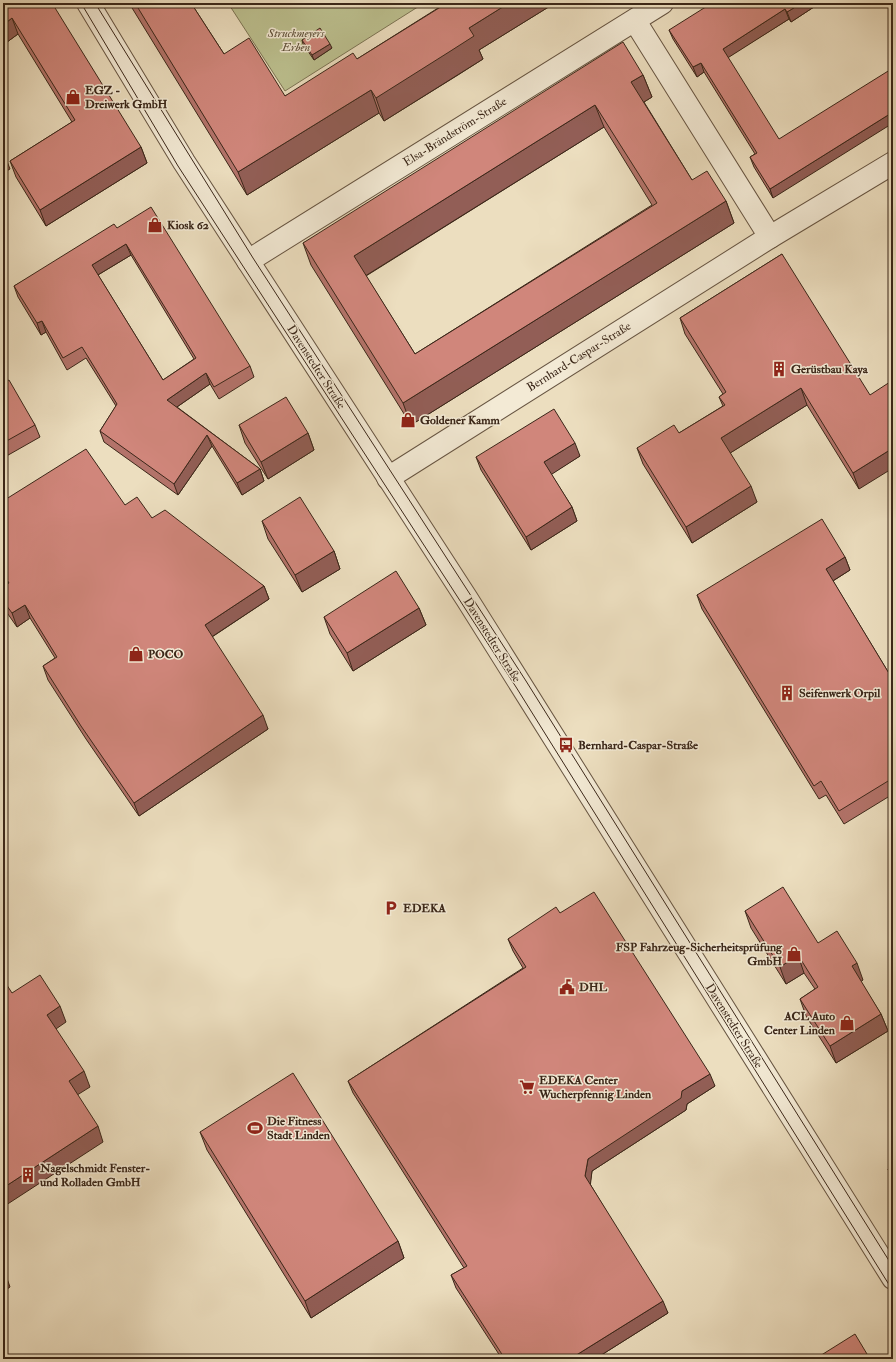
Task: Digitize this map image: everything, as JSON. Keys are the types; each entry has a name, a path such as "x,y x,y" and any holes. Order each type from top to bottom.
{"street":[{"name":"Davenstedter Straße","path":"88,3 184,162 467,599 893,1278"},
{"name":"Elsa-Brändström-Straße","path":"248,261 662,3"},
{"path":"635,21 770,237"},
{"name":"Bernhard-Caspar-Straße","path":"388,478 770,237 893,163"}],"green space":[{"name":"Struckmeyers Erben","path":"228,3 424,3 285,91"}],"building":[{"path":"3,3 12,3 14,5 18,3 52,3 141,147 40,210 10,161 75,120 12,18 3,25"},
{"path":"135,3 191,3 224,54 249,38 285,96 353,53 357,59 447,3 509,3 469,28 474,36 376,98 371,90 238,172"},
{"path":"712,3 802,3 787,12 785,9 723,49 779,139 893,68 893,112 770,189 750,157 757,153 701,63 693,67 669,30"},
{"path":"320,28 330,44 312,55 302,40"},
{"path":"623,42 643,75 631,82 692,180 707,171 726,201 403,403 303,243","holes":["595,105 657,203 415,354 354,256"]},
{"path":"151,207 250,366 214,387 206,373 167,400 260,469 237,483 207,435 174,484 100,431 117,404 82,347 63,358 42,321 37,323 14,286 114,224 117,228","holes":["126,244 196,358 163,380 92,265"]},
{"name":"Gerüstbau Kaya","path":"782,254 870,395 893,380 893,448 853,473 801,388 721,438 751,486 686,527 637,448 674,425 679,433 725,405 719,397 726,392 680,318"},
{"path":"9,380 35,425 3,443 3,383"},
{"path":"286,397 308,433 261,462 239,425"},
{"path":"554,409 575,443 544,462 572,507 526,537 476,457"},
{"name":"POCO","path":"86,449 125,505 137,497 152,518 165,510 264,586 205,625 263,715 134,803 81,726 43,666 57,657 25,605 12,613 3,601 3,586 9,583 3,574 3,501"},
{"path":"300,497 334,551 295,575 262,521"},
{"path":"822,519 845,557 826,569 893,680 893,778 839,811 821,781 814,786 697,595"},
{"path":"396,571 419,608 347,653 324,617"},
{"path":"783,887 818,943 837,931 857,963 852,966 881,1014 830,1046 800,999 818,987 798,955 780,967 745,911"},
{"path":"594,892 710,1074 682,1091 681,1098 588,1159 585,1176 663,1301 570,1359 505,1359 451,1275 467,1266 348,1081 526,967 508,939 556,907 560,913"},
{"path":"40,975 60,1006 47,1015 84,1071 69,1081 98,1126 3,1188 3,979 12,993"},
{"path":"293,1073 398,1241 305,1301 200,1132"},
{"path":"893,1142 893,1150 890,1144"},
{"path":"893,1166 893,1178 888,1169"},
{"path":"855,1334 870,1359 815,1359"}],"tram line":[{"path":"81,3 178,166 516,687 893,1291"},
{"path":"95,3 253,258 526,681 893,1267"}],"place":[{"name":"EGZ - Dreiwerk GmbH","path":"73,97"},
{"name":"Kiosk 62","path":"155,225"},
{"name":"Gerüstbau Kaya","path":"779,369"},
{"name":"Goldener Kamm","path":"408,420"},
{"name":"POCO","path":"136,654"},
{"name":"Seifenwerk Orpil","path":"787,693"},
{"name":"Bernhard-Caspar-Straße","path":"566,745"},
{"name":"EDEKA","path":"391,908"},
{"name":"FSP Fahrzeug-Sicherheitsprüfung GmbH","path":"794,954"},
{"name":"DHL","path":"567,987"},
{"name":"ACL Auto Center Linden","path":"847,1023"},
{"name":"EDEKA Center Wucherpfennig Linden","path":"527,1087"},
{"name":"Die Fitness Stadt Linden","path":"255,1128"},
{"name":"Nagelschmidt Fenster- und Rolladen GmbH","path":"28,1175"}]}
